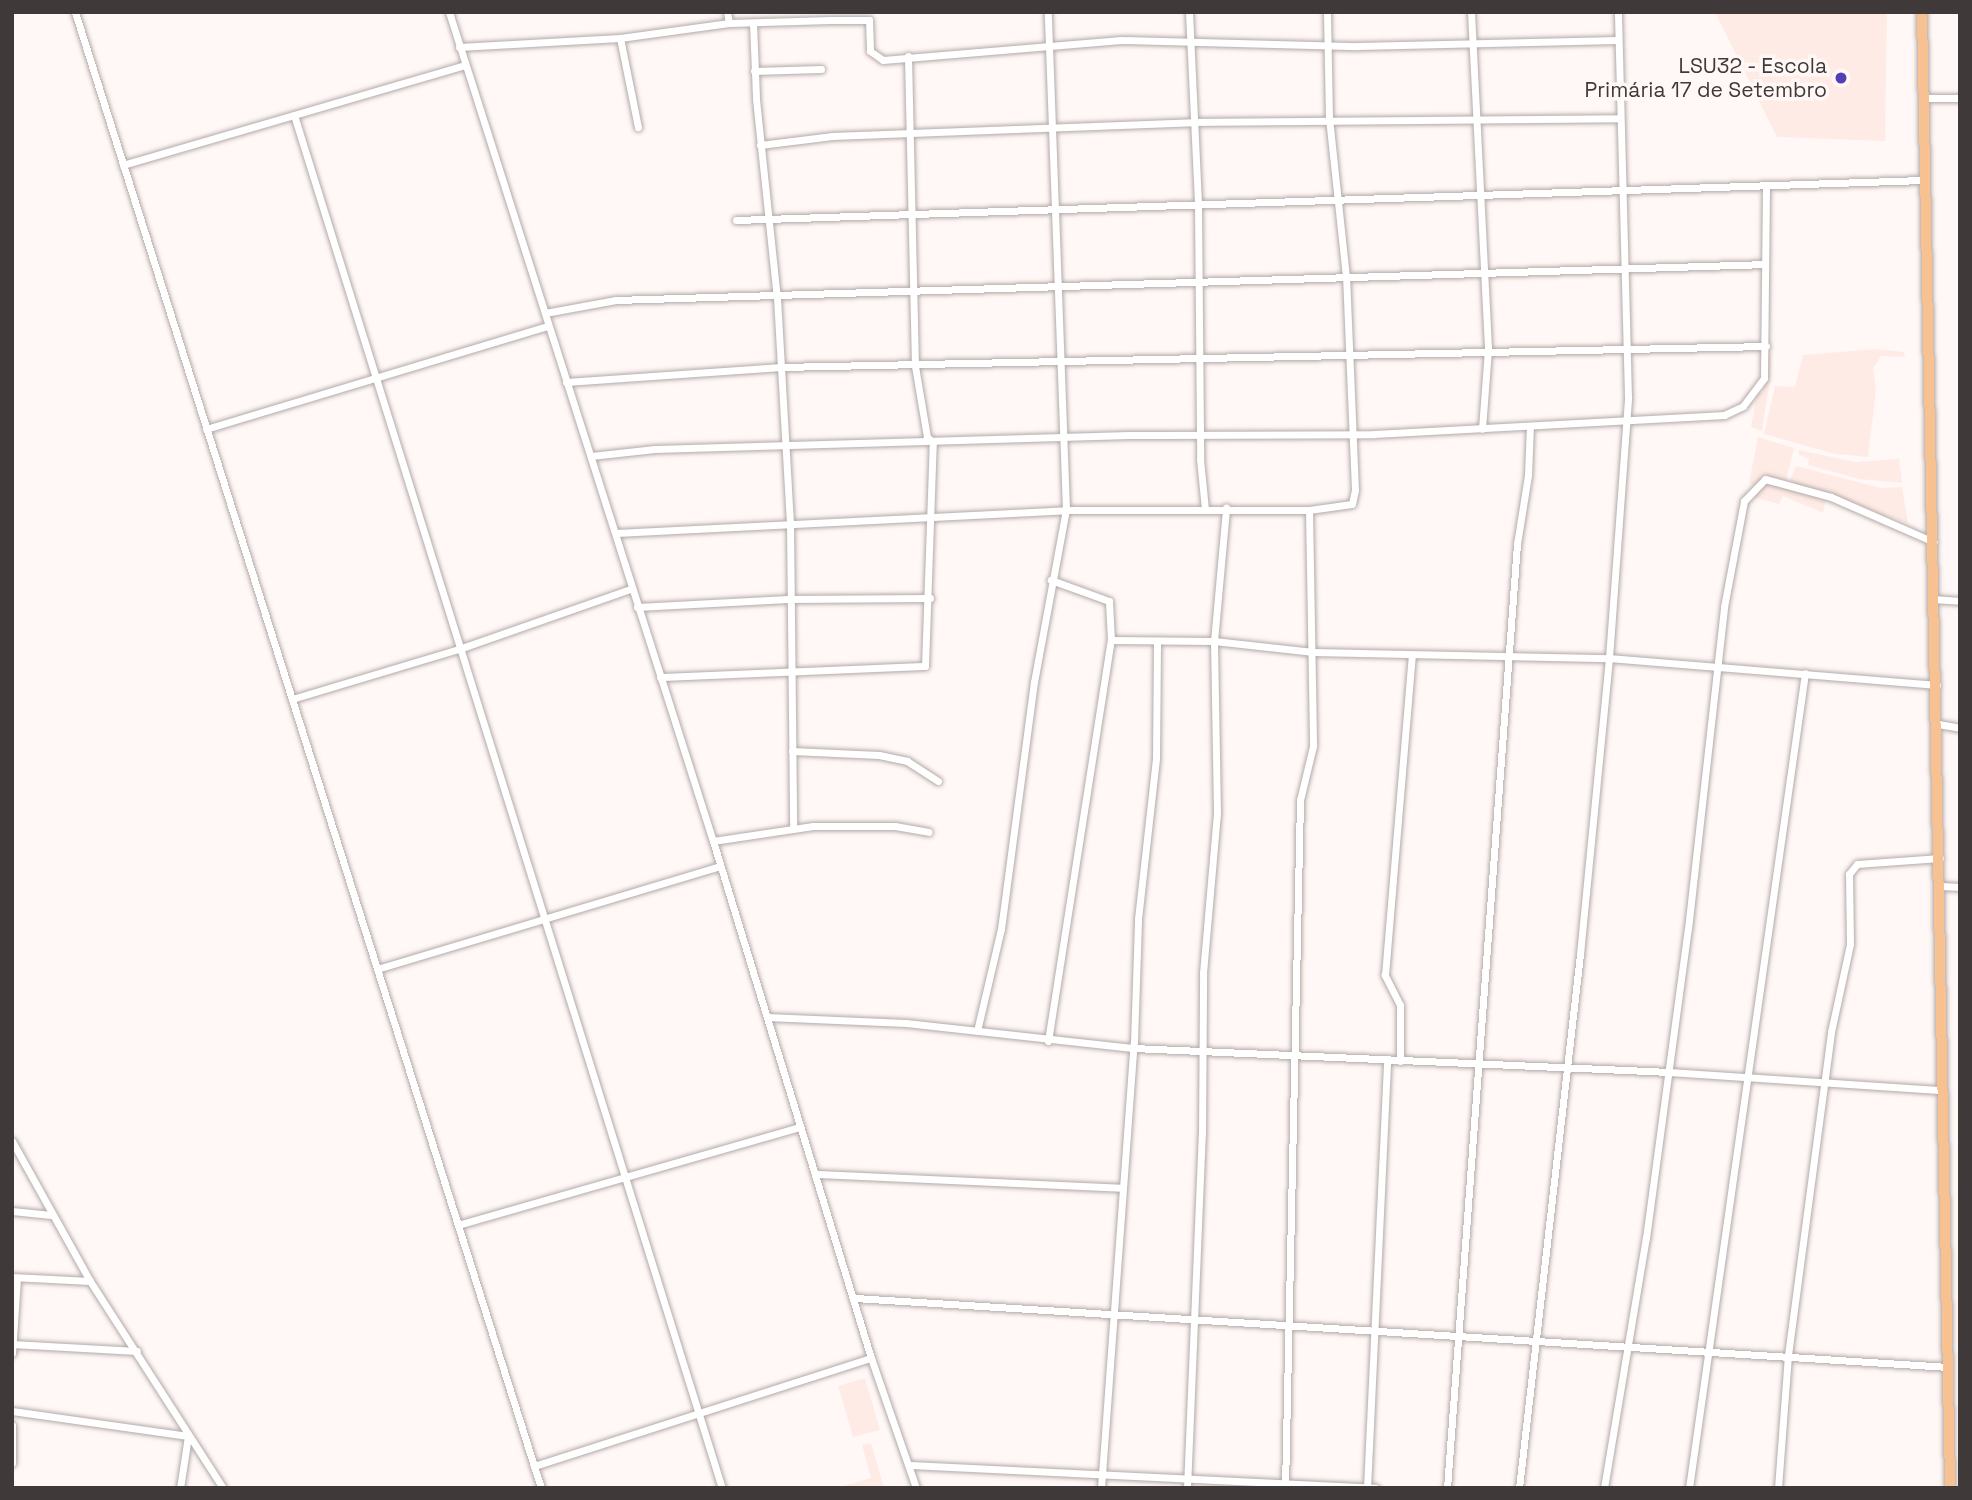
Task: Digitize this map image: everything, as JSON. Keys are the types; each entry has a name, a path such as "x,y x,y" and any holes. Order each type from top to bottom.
{"main road":[{"path":"1922,12 1935,542 1933,599 1941,858 1942,1090 1949,1367 1954,1385 1950,1488"}],"street":[{"path":"75,12 541,1488"},
{"path":"449,12 616,533 630,589 713,841 855,1298 870,1358 916,1488"},
{"path":"727,12 729,23"},
{"path":"977,1031 1001,929 1051,580 1066,510 1066,438 1055,285 1048,12"},
{"path":"1189,12 1198,205 1201,434 1205,509"},
{"path":"616,533 790,522 1066,510 1309,510 1355,500 1346,355 1346,277 1335,201 1329,118 1327,12"},
{"path":"1471,12 1477,195 1488,349 1482,429"},
{"path":"1519,1488 1609,658 1626,421 1618,12"},
{"path":"459,47 620,38 729,23 869,16 874,57 1049,45 1189,40 1358,46 1472,41 1618,40"},
{"path":"753,23 760,145 777,298 790,522 788,599 793,828"},
{"path":"620,38 638,127"},
{"path":"908,56 914,216 915,366 927,437 933,442"},
{"path":"123,165 465,65"},
{"path":"754,71 821,69"},
{"path":"1924,98 1960,98"},
{"path":"294,115 722,1488"},
{"path":"760,145 911,134 1193,122 1329,118 1619,118"},
{"path":"736,220 1926,180"},
{"path":"591,456 655,449 1201,434 1352,434 1732,414 1761,387 1766,346 1766,186"},
{"path":"545,313 616,300 777,298 914,289 1765,264"},
{"path":"206,429 376,381 548,326"},
{"path":"566,382 780,367 1200,360 1626,346 1766,346"},
{"path":"1447,1488 1510,653 1530,426"},
{"path":"660,677 925,666 930,598 933,442"},
{"path":"1604,1488 1669,1072 1724,607 1744,501 1765,479 1831,498 1935,542"},
{"path":"1188,1488 1204,1052 1203,973 1217,813 1214,641 1226,508"},
{"path":"1285,1486 1297,1058 1293,1026 1300,800 1313,746 1309,510"},
{"path":"1048,1041 1111,640 1109,601 1051,580"},
{"path":"292,699 459,649 630,589"},
{"path":"637,607 788,599 930,598"},
{"path":"1933,599 1960,601"},
{"path":"1111,640 1214,641 1313,652 1412,655 1510,653 1609,658 1937,685"},
{"path":"1101,1488 1111,1316 1133,1048 1138,919 1156,759 1157,641"},
{"path":"1400,1061 1400,1005 1385,975 1412,655"},
{"path":"1689,1488 1711,1351 1805,673"},
{"path":"1938,724 1960,728"},
{"path":"792,751 878,755 907,761 938,781"},
{"path":"713,841 793,828 895,826 928,832"},
{"path":"1778,1488 1788,1355 1825,1082 1850,944 1850,870 1871,862 1941,858"},
{"path":"377,969 720,866"},
{"path":"1941,886 1960,887"},
{"path":"767,1017 977,1031 1048,1041 1133,1048 1297,1058 1387,1059 1669,1072 1942,1090"},
{"path":"1367,1487 1387,1059"},
{"path":"458,1225 800,1127"},
{"path":"12,1141 90,1281 223,1488"},
{"path":"816,1174 1123,1188"},
{"path":"12,1211 51,1215"},
{"path":"12,1353 15,1278 90,1281"},
{"path":"855,1298 1949,1367"},
{"path":"13,1344 137,1351"},
{"path":"534,1466 698,1417 870,1358"},
{"path":"12,1411 188,1436"},
{"path":"12,1425 12,1464"},
{"path":"180,1488 188,1436"},
{"path":"909,1465 1188,1478 1285,1486 1374,1488"}],"shaded area":[{"path":"1715,12 1887,12 1885,141 1777,137"},
{"path":"1875,349 1904,352 1905,357 1881,356 1873,368 1876,390 1868,457 1835,454 1764,434 1775,386 1795,387 1803,355"},
{"path":"1766,354 1771,355 1770,380 1762,431 1751,427 1757,393 1762,393 1765,383"},
{"path":"1758,437 1794,448 1786,480 1764,475 1755,486 1749,483"},
{"path":"1799,450 1855,462 1899,459 1902,483 1859,479 1808,465 1809,459 1798,454"},
{"path":"1796,466 1881,488 1902,487 1908,523 1789,483"},
{"path":"1765,482 1826,499 1823,513 1783,496 1779,504 1752,497"},
{"path":"865,1378 880,1430 853,1437 838,1386"},
{"path":"871,1443 884,1488 836,1488 871,1478 862,1445"}],"place":[{"name":"LSU32 - Escola Primária 17 de Setembro","path":"1841,78"}]}
